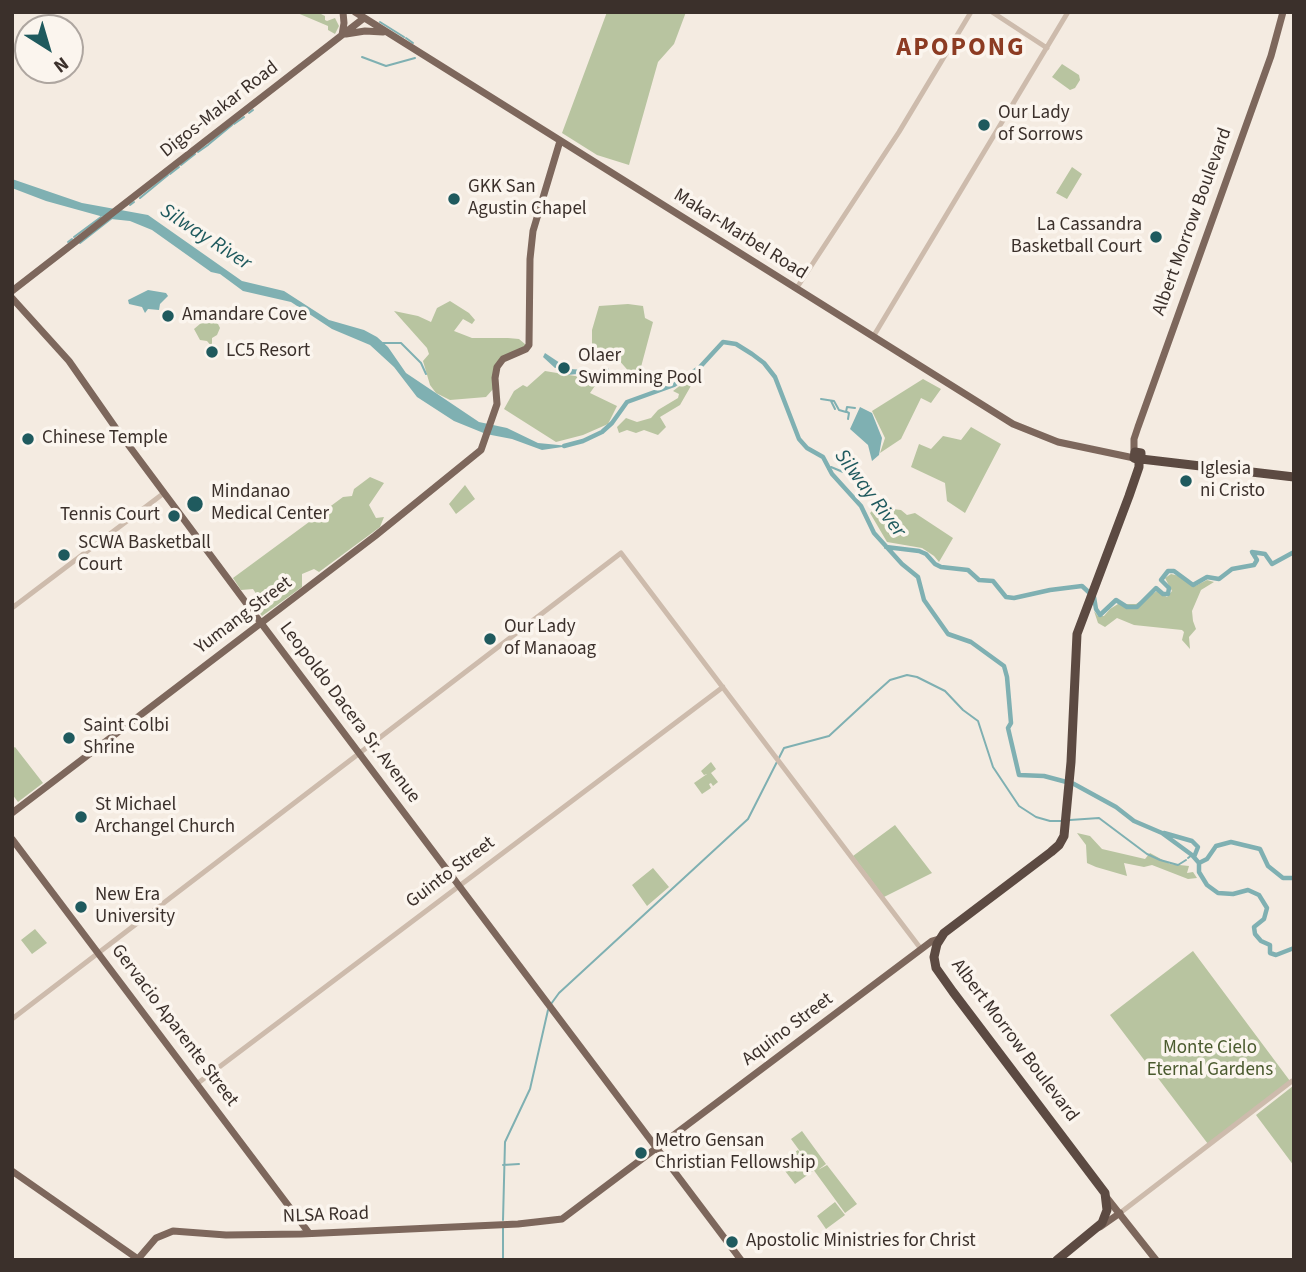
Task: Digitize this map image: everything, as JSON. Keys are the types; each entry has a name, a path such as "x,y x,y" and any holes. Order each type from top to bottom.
{"highway":[{"path":"1136,453 1162,460 1294,477"},
{"name":"Albert Morrow Boulevard","path":"1107,1198 939,972 934,957 939,939 944,933 1059,845 1064,836 1071,762 1076,640 1132,489 1139,467 1136,453"},
{"path":"1057,1260 1099,1228 1107,1214 1107,1198"}],"main road":[{"path":"343,12 342,35 365,31 388,33"},
{"name":"Makar-Marbel Road","path":"355,12 1013,424 1058,442 1110,453 1136,453"},
{"name":"Albert Morrow Boulevard","path":"1136,453 1271,56 1283,12"},
{"name":"Digos-Makar Road","path":"12,291 364,18"},
{"name":"Yumang Street","path":"12,813 261,623 481,450 498,398 495,378 497,367 503,359 526,349 530,343 530,259 533,231 560,141"},
{"name":"Leopoldo Dacera Sr. Avenue","path":"12,291 69,361 261,623 741,1260"},
{"name":"Gervacio Aparente Street","path":"12,839 309,1233"},
{"name":"Aquino Street","path":"657,1149 921,949 939,939"},
{"name":"NLSA Road","path":"12,1171 138,1259 156,1238 173,1231 226,1235 309,1233 562,1219 657,1149"},
{"path":"1107,1198 1156,1260"},
{"path":"1099,1228 1120,1213"}],"street":[{"path":"796,289 901,127 971,12"},
{"path":"992,12 1047,48"},
{"path":"873,337 1068,12"},
{"path":"12,608 164,493"},
{"path":"12,1020 621,553 921,949"},
{"name":"Guinto Street","path":"198,1083 723,687"},
{"path":"1120,1213 1292,1081 1294,1083"}],"green space":[{"path":"295,12 324,12 321,14 325,16 325,20 335,18 339,26 335,34 328,30 328,26"},
{"path":"607,12 686,12 674,44 658,62 629,165 597,155 562,133"},
{"path":"1062,64 1079,75 1080,80 1075,88 1070,90 1052,77"},
{"path":"1072,167 1082,174 1067,199 1056,193"},
{"path":"450,301 475,320 472,324 463,319 454,331 472,338 519,339 525,344 525,348 503,356 497,362 493,373 494,388 486,397 450,400 436,393 430,385 423,361 429,354 427,348 394,311 431,322 437,308"},
{"path":"599,306 643,306 645,318 653,322 641,367 634,381 617,358 608,355 582,355 583,350 592,346 592,330"},
{"path":"207,318 220,328 212,338 212,347 207,341 200,340 194,329"},
{"path":"545,371 599,380 590,393 617,406 608,424 583,435 556,442 504,409 514,391 523,385 527,387"},
{"path":"692,379 680,405 660,417 666,427 658,435 644,430 619,433 617,427 626,418 637,422 651,418 658,410 678,398 679,394 673,391"},
{"path":"923,379 941,389 931,403 921,398 901,439 880,453 885,438 872,411"},
{"path":"971,427 1001,444 965,513 947,501 945,483 911,467 919,444 931,449 943,436 961,440"},
{"path":"370,477 384,483 369,505 376,518 384,517 380,527 319,572 314,569 302,574 302,587 262,616 251,603 257,595 253,589 241,590 233,578 343,497 352,496 354,489"},
{"path":"465,485 475,499 456,514 449,504"},
{"path":"876,507 901,510 907,515 915,513 953,538 939,562 922,548 887,542 870,513"},
{"path":"1171,574 1184,577 1195,586 1207,580 1214,582 1201,590 1192,611 1196,629 1189,637 1190,649 1182,640 1182,630 1134,625 1117,618 1105,627 1098,623 1094,611 1098,616 1104,616 1118,604 1136,604 1157,591 1167,597 1172,591 1165,578"},
{"path":"15,747 43,783 18,802 12,794 12,749"},
{"path":"711,762 716,769 711,773 718,782 713,786 709,784 711,788 702,794 694,783 707,774 704,775 701,771"},
{"path":"895,825 932,873 884,897 853,856"},
{"path":"1077,833 1090,836 1102,849 1145,859 1150,853 1170,864 1189,866 1187,873 1193,872 1197,878 1188,879 1152,865 1144,867 1124,863 1127,876 1096,867 1087,863 1086,845"},
{"path":"653,868 669,887 647,906 632,885"},
{"path":"35,929 47,943 32,954 21,940"},
{"name":"Monte Cielo Eternal Gardens","path":"1193,951 1290,1081 1208,1144 1110,1015"},
{"path":"1294,1087 1294,1166 1256,1115"},
{"path":"802,1131 826,1164 818,1170 827,1165 857,1204 845,1213 791,1139"},
{"path":"798,1150 813,1171 795,1184 779,1163"},
{"path":"835,1202 845,1215 826,1229 817,1216"}],"water":[{"path":"12,179 82,203 148,215 242,281 284,291 329,320 364,330 377,337 388,347 406,373 479,422 507,428 538,443 569,446 542,450 512,439 486,434 454,421 417,397 394,367 370,345 332,329 291,302 243,291 152,230 130,221 111,219 46,201 12,188"},
{"path":"148,290 166,293 168,296 160,304 159,310 148,309 145,313 142,307 129,304 128,300"},
{"path":"545,353 569,369 604,371 608,368 610,371 604,374 595,372 568,375 543,357"},
{"path":"860,407 872,413 882,438 879,455 872,461 868,445 850,429"}],"waterway":[{"path":"380,22 404,37"},
{"path":"406,38 413,43"},
{"path":"362,57 386,66 415,58"},
{"path":"249,113 253,110"},
{"path":"234,124 244,117"},
{"path":"209,144 232,125"},
{"path":"198,152 208,145"},
{"path":"181,165 195,154"},
{"path":"170,174 179,167"},
{"path":"140,198 168,175"},
{"path":"130,205 134,202"},
{"path":"74,237 101,217"},
{"path":"80,243 112,218"},
{"path":"68,242 72,239"},
{"name":"Silway River","path":"564,446 602,432 627,402 674,385 700,367 723,342 736,344 764,363 775,377 799,439 807,448 823,457 832,474 861,506 874,533 902,564 918,577 924,600 948,634 971,642 1004,666 1011,723 1008,728 1019,775 1044,776 1074,784 1116,807 1134,821 1162,833 1199,863 1207,859 1216,846 1231,842 1260,849 1268,866 1283,878 1294,878"},
{"path":"383,343 401,343 421,363 426,374"},
{"path":"821,399 834,401 839,410 846,412 847,407 855,408"},
{"path":"831,401 835,409"},
{"path":"847,412 848,419"},
{"path":"828,469 831,467 843,472 851,469 856,473"},
{"path":"886,547 919,551 941,567 968,570 979,580 993,581 1006,597 1014,598 1082,586 1094,597 1100,615 1116,600 1127,607 1137,607 1156,588 1163,594 1168,594 1169,588 1161,580 1168,571 1174,571 1193,585 1207,577 1219,579 1232,569 1254,565 1257,560 1252,552 1265,554 1272,564 1294,552"},
{"path":"870,698 890,680 907,675 945,691 978,721 993,767 1019,806 1036,817 1061,821"},
{"path":"551,1004 559,993 748,819 784,748 829,736 869,699"},
{"path":"1070,820 1099,818 1147,854 1178,865 1186,860"},
{"path":"1164,833 1192,841 1198,847 1194,857"},
{"name":"Silway River","path":"1188,858 1192,855"},
{"path":"1199,863 1199,872 1207,885 1218,893 1233,894 1248,890 1259,895 1267,908 1264,919 1254,927 1255,934 1270,945 1270,953 1276,955 1294,948"},
{"path":"503,1220 505,1142 530,1089 548,1010"},
{"path":"503,1165 519,1164"},
{"path":"503,1226 503,1260"}],"place":[{"name":"Our Lady of Sorrows","path":"984,125"},
{"name":"GKK San Agustin Chapel","path":"454,199"},
{"name":"La Cassandra Basketball Court","path":"1156,237"},
{"name":"Amandare Cove","path":"168,316"},
{"name":"LC5 Resort","path":"212,352"},
{"name":"Olaer Swimming Pool","path":"564,368"},
{"name":"Chinese Temple","path":"28,439"},
{"name":"Iglesia ni Cristo","path":"1186,481"},
{"name":"Mindanao Medical Center","path":"195,504"},
{"name":"Tennis Court","path":"174,516"},
{"name":"SCWA Basketball Court","path":"64,555"},
{"name":"Our Lady of Manaoag","path":"490,639"},
{"name":"Saint Colbi Shrine","path":"69,738"},
{"name":"St Michael Archangel Church","path":"81,817"},
{"name":"New Era University","path":"81,907"},
{"name":"Metro Gensan Christian Fellowship","path":"641,1153"},
{"name":"Apostolic Ministries for Christ","path":"732,1242"}],"district":[{"name":"APOPONG","path":"961,49"}]}
